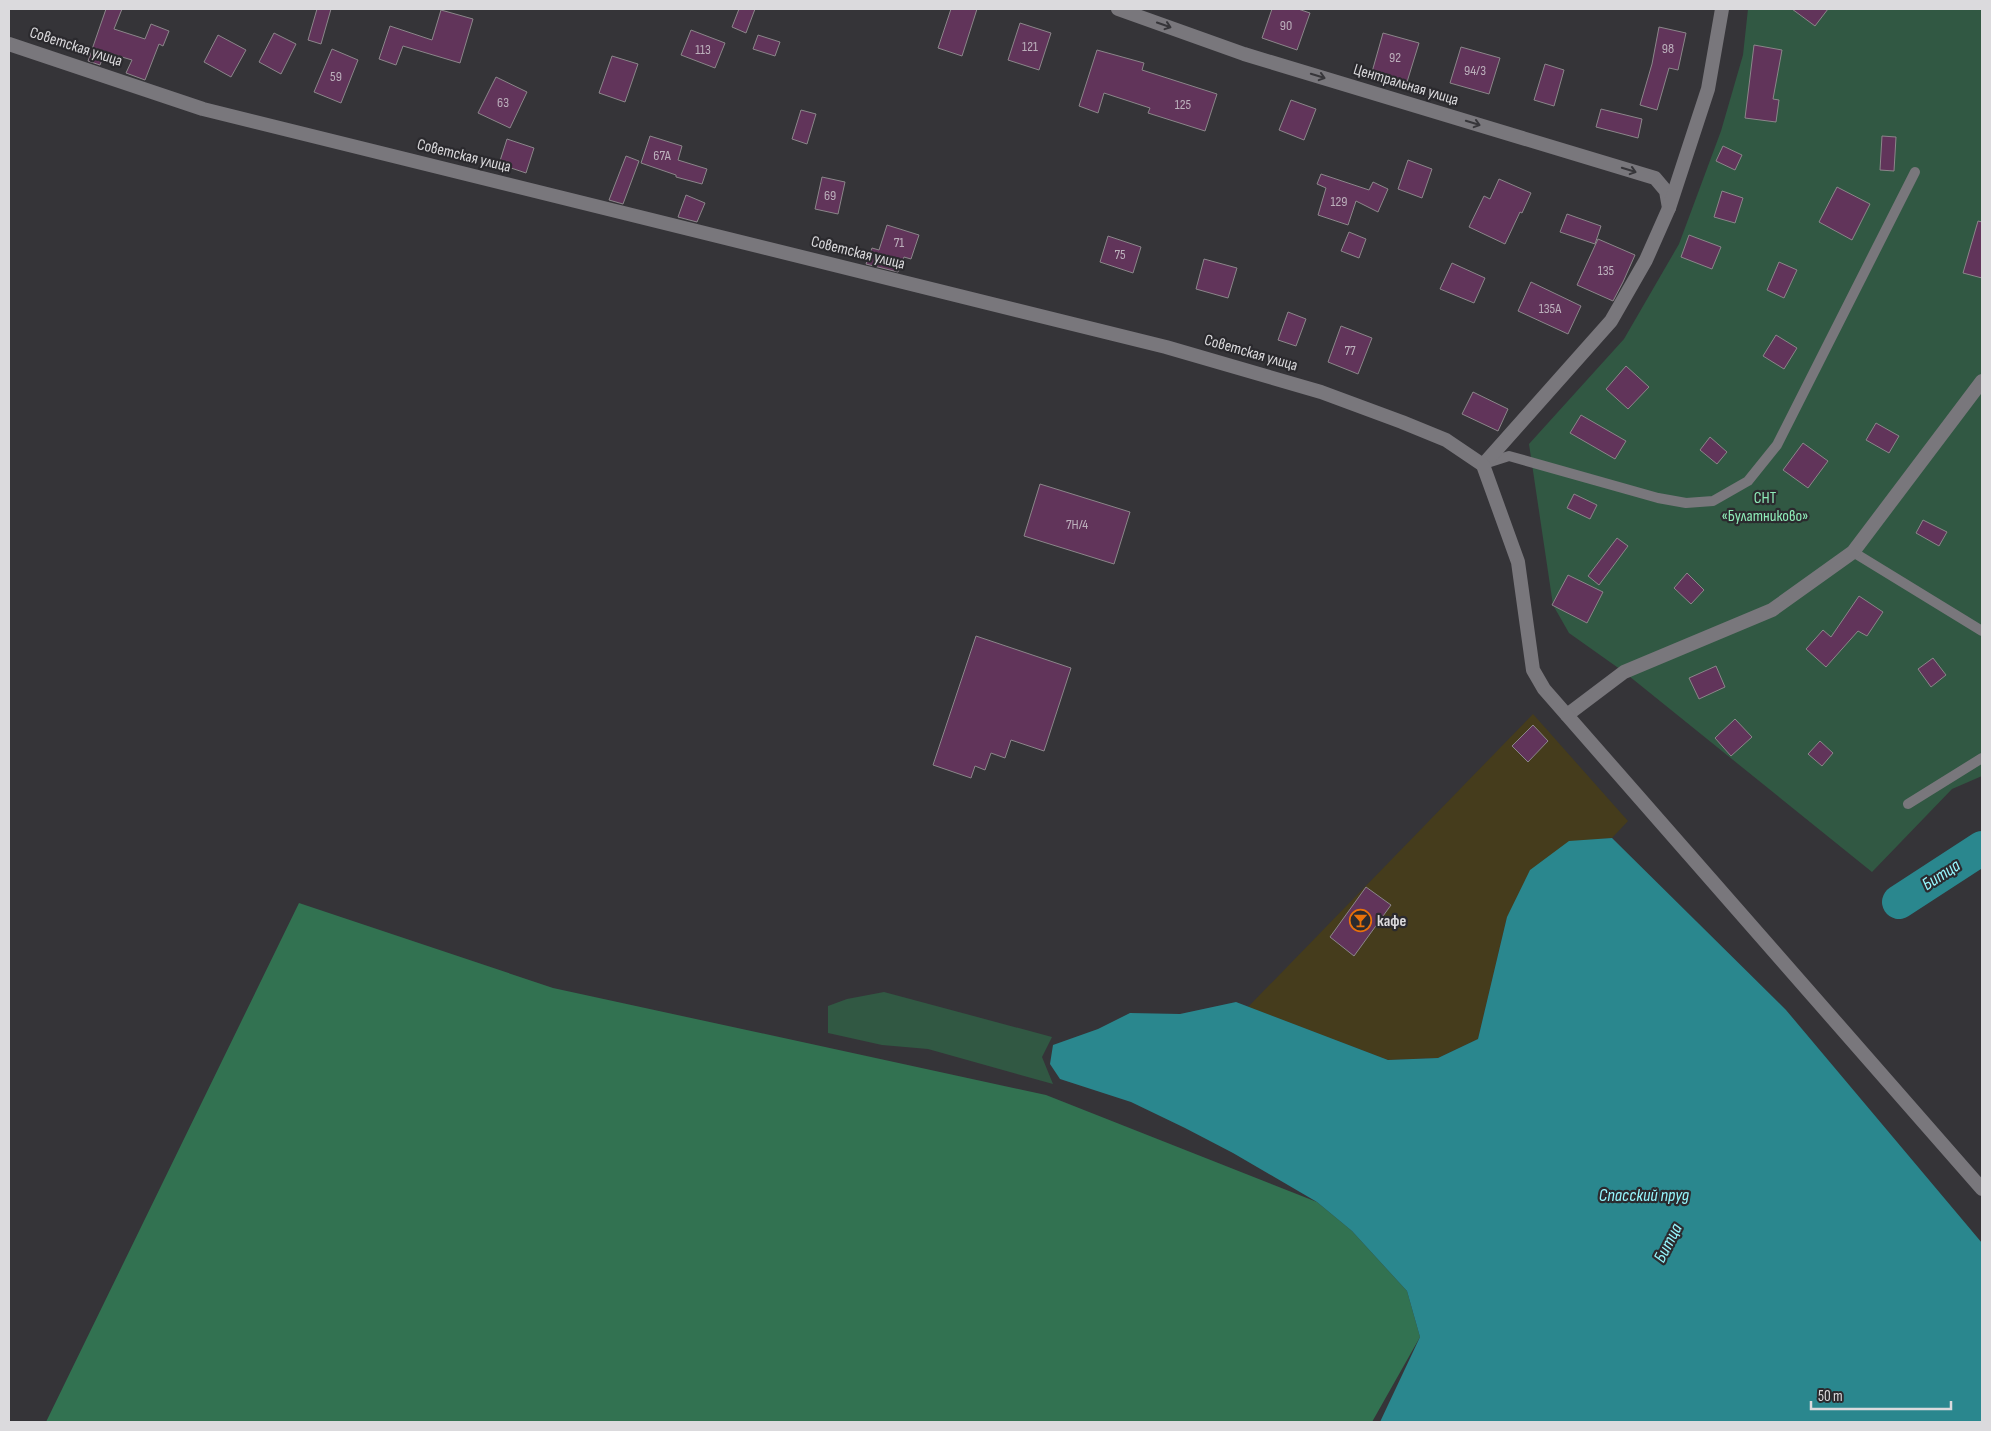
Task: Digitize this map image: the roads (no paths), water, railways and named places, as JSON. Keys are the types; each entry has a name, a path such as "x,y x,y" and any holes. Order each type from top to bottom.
{"street":[{"name":"Центральная улица","path":"1118,9 1244,54 1655,178 1666,192 1669,208"},
{"path":"1722,9 1708,89 1669,208 1646,260 1611,321 1483,465 1518,562 1533,670 1544,689 1982,1189"},
{"name":"Советская улица","path":"9,44 203,109 1166,347 1321,392 1393,418 1446,440 1483,465"},
{"path":"1567,715 1624,672 1772,610 1853,552 1978,395 1982,381"}],"lane":[{"path":"1483,465 1509,456 1658,498 1686,503 1713,500 1748,481 1777,446 1915,172"},
{"path":"1853,552 1982,630"},
{"path":"1908,804 1982,758"}],"water":[{"name":"Спасский пруд","path":"1612,838 1786,1010 1982,1243 1982,1422 1380,1422 1420,1337 1407,1291 1352,1231 1317,1202 1233,1153 1131,1102 1060,1079 1050,1064 1053,1045 1098,1029 1130,1013 1180,1014 1236,1002 1388,1060 1438,1058 1478,1039 1507,917 1530,870 1569,841"}],"waterway":[{"name":"Битца","path":"1899,902 1982,848"}],"place":[{"name":"кафе","path":"1361,921"}],"park label":[{"name":"СНТ «Булатниково»","path":"1765,507"}]}
